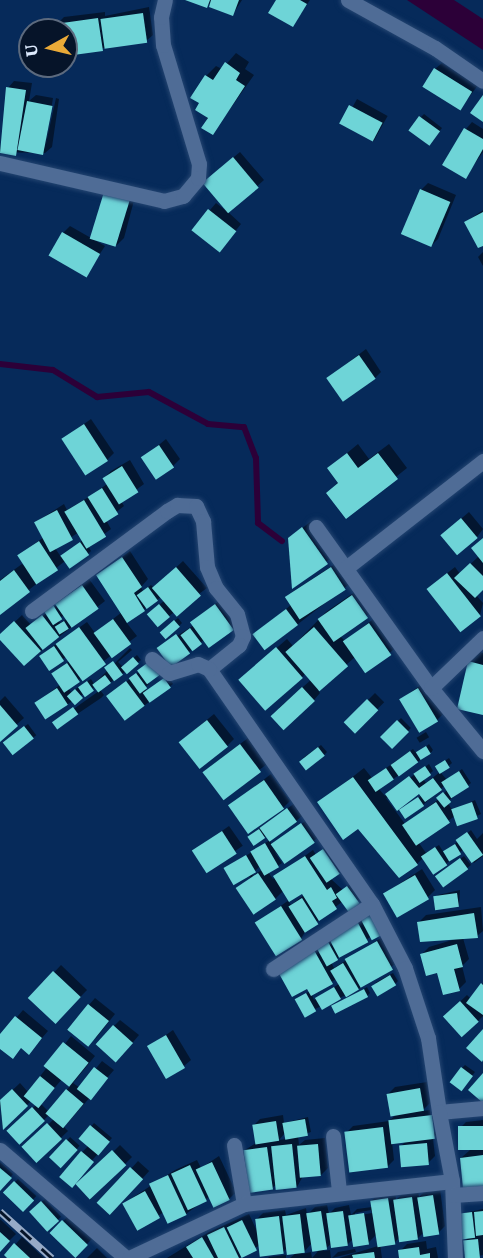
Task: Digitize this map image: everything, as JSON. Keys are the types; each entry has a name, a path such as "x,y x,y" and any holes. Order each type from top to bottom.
{"street":[{"path":"0,163 164,201 183,196 198,178 199,164 163,45 160,17 165,0"},
{"path":"348,0 435,48 483,81"},
{"path":"346,568 483,461"},
{"path":"32,611 167,511 177,505 196,506 203,521 207,567 216,588 237,614 243,636 239,645 209,669"},
{"path":"316,527 431,688 483,751"},
{"path":"431,688 483,638"},
{"path":"152,659 169,673 198,664 209,669 372,904 405,968 428,1038 453,1188 455,1258"},
{"path":"273,969 372,904"},
{"path":"440,1112 483,1108"},
{"path":"333,1136 339,1191"},
{"path":"234,1145 244,1204"},
{"path":"0,1150 127,1258 244,1204 339,1191 453,1188 483,1193"}],"shaded area":[{"path":"407,0 454,0 483,19 483,50"}],"building":[{"path":"185,0 210,0 207,8"},
{"path":"211,0 239,0 233,16 209,7"},
{"path":"276,0 300,0 307,4 293,27 268,13"},
{"path":"143,13 147,43 105,49 100,19"},
{"path":"98,18 103,51 78,54 78,21"},
{"path":"225,62 240,73 236,80 245,86 213,135 201,128 208,118 195,110 199,103 190,98 205,75 213,80"},
{"path":"434,68 472,92 461,111 422,87"},
{"path":"6,87 26,90 16,156 0,153"},
{"path":"483,95 483,122 470,113"},
{"path":"27,101 53,106 43,155 17,150"},
{"path":"349,105 383,123 373,141 339,124"},
{"path":"419,116 440,131 429,146 408,131"},
{"path":"464,128 483,139 483,149 466,179 442,165"},
{"path":"233,157 259,188 228,213 202,183"},
{"path":"420,189 450,202 431,247 401,234"},
{"path":"104,192 130,200 115,247 90,239"},
{"path":"208,209 236,231 220,252 191,230"},
{"path":"483,212 483,246 478,248 464,222"},
{"path":"62,232 100,254 87,277 49,255"},
{"path":"359,355 376,379 343,402 326,378"},
{"path":"84,424 108,461 85,476 61,439"},
{"path":"159,445 174,467 156,480 141,457"},
{"path":"347,453 358,468 378,453 398,479 346,519 326,493 338,483 327,468"},
{"path":"122,466 138,492 119,504 102,478"},
{"path":"102,488 118,514 104,523 88,497"},
{"path":"84,500 106,537 86,549 64,512"},
{"path":"57,510 73,540 50,552 34,522"},
{"path":"461,518 478,538 457,555 440,535"},
{"path":"302,527 328,564 292,589 288,538"},
{"path":"483,538 483,563 471,548"},
{"path":"39,541 58,570 36,585 17,555"},
{"path":"80,542 89,555 70,569 60,556"},
{"path":"122,557 142,587 134,593 145,611 127,623 96,575"},
{"path":"470,563 483,576 483,590 475,598 454,578"},
{"path":"176,567 201,596 177,617 152,588"},
{"path":"331,567 346,590 300,620 285,597"},
{"path":"14,570 30,592 0,615 0,581"},
{"path":"447,573 481,616 460,632 427,589"},
{"path":"82,585 99,609 72,628 55,604"},
{"path":"148,587 158,601 147,609 137,595"},
{"path":"352,595 368,618 334,642 318,619"},
{"path":"159,604 170,617 158,627 147,614"},
{"path":"215,604 234,630 209,648 190,622"},
{"path":"53,605 62,619 53,625 44,611"},
{"path":"286,609 298,625 264,650 252,634"},
{"path":"42,615 59,637 43,650 25,628"},
{"path":"113,619 131,644 112,658 94,633"},
{"path":"174,620 180,627 166,639 160,632"},
{"path":"14,621 41,651 24,666 0,640 0,634"},
{"path":"64,621 69,629 59,634 55,627"},
{"path":"369,623 391,655 365,673 343,641"},
{"path":"79,627 106,664 83,681 56,644"},
{"path":"314,627 348,666 319,691 285,652"},
{"path":"190,628 202,644 192,651 180,635"},
{"path":"176,634 190,653 171,668 157,648"},
{"path":"54,646 64,661 49,671 39,656"},
{"path":"276,647 303,678 265,711 238,680"},
{"path":"133,657 139,664 127,674 121,667"},
{"path":"113,661 123,675 114,681 104,667"},
{"path":"150,661 160,675 147,684 137,670"},
{"path":"468,661 483,665 483,715 457,709"},
{"path":"67,663 80,682 64,693 51,674"},
{"path":"136,673 147,688 140,694 129,678"},
{"path":"105,675 111,683 98,693 92,685"},
{"path":"164,678 171,688 150,703 143,693"},
{"path":"87,681 94,691 85,697 78,687"},
{"path":"126,681 145,706 125,721 106,696"},
{"path":"302,687 315,701 284,730 271,716"},
{"path":"57,688 68,705 45,719 34,703"},
{"path":"418,688 438,721 419,733 399,699"},
{"path":"75,689 83,698 75,705 67,696"},
{"path":"367,699 378,710 355,734 344,722"},
{"path":"0,705 18,726 0,742"},
{"path":"73,707 78,714 57,730 52,722"},
{"path":"207,720 228,747 200,769 179,742"},
{"path":"397,720 409,732 392,749 380,737"},
{"path":"24,726 34,739 13,755 3,743"},
{"path":"240,744 261,772 224,800 202,772"},
{"path":"426,746 431,754 421,760 416,752"},
{"path":"318,747 325,756 306,770 299,762"},
{"path":"410,751 418,762 399,776 391,765"},
{"path":"445,760 450,768 440,774 435,766"},
{"path":"425,766 431,775 420,783 413,774"},
{"path":"386,768 394,780 376,792 368,780"},
{"path":"459,771 469,787 451,798 441,782"},
{"path":"409,776 419,788 433,778 442,790 425,802 419,794 397,811 385,794"},
{"path":"353,777 418,865 399,878 358,829 343,840 317,802"},
{"path":"264,780 284,809 248,834 228,805"},
{"path":"443,792 451,802 444,808 436,798"},
{"path":"418,797 424,806 405,819 399,810"},
{"path":"436,802 450,823 416,846 402,825"},
{"path":"472,802 478,819 457,826 451,809"},
{"path":"287,808 297,822 269,842 259,828"},
{"path":"301,823 315,843 284,864 271,844"},
{"path":"259,829 265,838 254,846 247,837"},
{"path":"222,831 237,854 207,873 192,851"},
{"path":"467,832 483,855 472,863 456,840"},
{"path":"265,843 279,867 264,876 250,852"},
{"path":"455,844 461,854 449,861 443,851"},
{"path":"435,847 447,865 433,875 421,857"},
{"path":"323,849 340,874 327,883 310,858"},
{"path":"246,855 256,872 233,885 223,868"},
{"path":"305,856 327,890 331,887 337,898 332,901 337,909 319,921 302,894 289,902 273,876"},
{"path":"460,858 468,869 443,888 435,876"},
{"path":"258,873 276,900 254,915 236,888"},
{"path":"415,875 429,899 397,918 383,894"},
{"path":"347,886 360,904 349,912 336,894"},
{"path":"457,893 459,907 435,910 433,896"},
{"path":"302,898 318,924 305,933 288,906"},
{"path":"281,906 302,940 276,956 255,922"},
{"path":"372,913 383,934 372,940 361,919"},
{"path":"474,913 478,938 420,942 417,922"},
{"path":"357,921 368,942 339,958 328,936"},
{"path":"327,940 338,960 327,966 316,946"},
{"path":"377,941 393,970 361,988 345,959"},
{"path":"457,944 463,967 454,969 460,991 443,995 437,973 426,976 420,954"},
{"path":"314,950 333,984 311,996 307,989 292,997 277,970"},
{"path":"343,963 359,990 346,997 330,971"},
{"path":"53,971 81,997 56,1024 28,998"},
{"path":"390,975 396,985 377,997 371,986"},
{"path":"481,983 483,985 483,1015 466,1003"},
{"path":"334,987 341,999 322,1010 315,998"},
{"path":"364,989 368,997 335,1014 331,1006"},
{"path":"306,993 316,1011 305,1018 295,999"},
{"path":"460,1001 479,1022 462,1037 443,1016"},
{"path":"88,1004 109,1021 88,1047 67,1030"},
{"path":"15,1016 42,1038 29,1055 21,1048 13,1059 0,1049 0,1034"},
{"path":"113,1025 133,1043 116,1062 96,1044"},
{"path":"483,1029 483,1060 482,1062 466,1048"},
{"path":"166,1035 185,1068 166,1079 147,1046"},
{"path":"63,1042 89,1063 69,1087 43,1066"},
{"path":"94,1067 108,1078 91,1100 77,1089"},
{"path":"461,1067 473,1076 462,1091 450,1082"},
{"path":"483,1073 483,1103 468,1090"},
{"path":"40,1076 55,1088 38,1108 24,1096"},
{"path":"420,1088 424,1111 391,1117 387,1094"},
{"path":"12,1089 28,1106 3,1130 0,1100"},
{"path":"66,1089 84,1104 63,1128 45,1114"},
{"path":"32,1107 45,1121 19,1145 6,1131"},
{"path":"432,1115 435,1139 391,1144 388,1120"},
{"path":"305,1119 308,1136 285,1140 282,1123"},
{"path":"276,1121 279,1141 255,1145 252,1125"},
{"path":"47,1123 62,1139 36,1163 21,1147"},
{"path":"90,1125 110,1142 98,1156 78,1139"},
{"path":"458,1126 483,1126 483,1150 458,1150"},
{"path":"383,1127 388,1168 349,1172 344,1132"},
{"path":"66,1139 78,1150 61,1168 49,1157"},
{"path":"427,1143 429,1165 401,1167 399,1145"},
{"path":"292,1144 297,1188 276,1190 271,1146"},
{"path":"318,1144 321,1176 300,1178 297,1146"},
{"path":"267,1147 273,1190 249,1193 243,1150"},
{"path":"112,1150 126,1165 90,1199 75,1184"},
{"path":"81,1151 94,1162 72,1188 59,1177"},
{"path":"483,1155 483,1187 463,1189 460,1158"},
{"path":"212,1162 230,1200 213,1208 196,1170"},
{"path":"190,1165 207,1201 188,1210 171,1174"},
{"path":"130,1167 143,1179 110,1215 97,1203"},
{"path":"0,1168 12,1178 0,1191"},
{"path":"168,1175 187,1215 168,1224 149,1184"},
{"path":"14,1181 34,1200 23,1212 3,1193"},
{"path":"145,1191 160,1218 137,1231 122,1204"},
{"path":"433,1195 439,1235 423,1237 417,1198"},
{"path":"412,1197 418,1240 399,1242 393,1200"},
{"path":"388,1198 395,1244 378,1247 370,1201"},
{"path":"41,1201 59,1221 47,1232 29,1212"},
{"path":"321,1211 327,1250 312,1252 306,1213"},
{"path":"343,1211 348,1246 331,1248 326,1213"},
{"path":"483,1211 483,1235 476,1236 474,1212"},
{"path":"472,1212 475,1238 461,1240 458,1214"},
{"path":"364,1213 369,1245 353,1247 348,1216"},
{"path":"300,1214 305,1253 287,1255 282,1216"},
{"path":"279,1216 284,1254 260,1257 255,1219"},
{"path":"62,1220 88,1245 75,1258 49,1233"},
{"path":"242,1220 257,1251 242,1258 227,1227"},
{"path":"224,1227 239,1258 218,1258 207,1235"},
{"path":"0,1232 10,1241 0,1252"},
{"path":"202,1237 214,1258 193,1258 186,1247"},
{"path":"478,1239 480,1258 465,1258 463,1241"},
{"path":"14,1243 30,1258 7,1258 4,1255"},
{"path":"419,1247 420,1255 430,1253 430,1258 399,1258 398,1250"},
{"path":"374,1252 375,1258 353,1258 352,1255"}],"waterway":[{"path":"0,364 53,370 97,397 149,392 208,424 244,427 256,458 258,523 282,541"}],"railway":[{"path":"0,1211 52,1258"}]}
